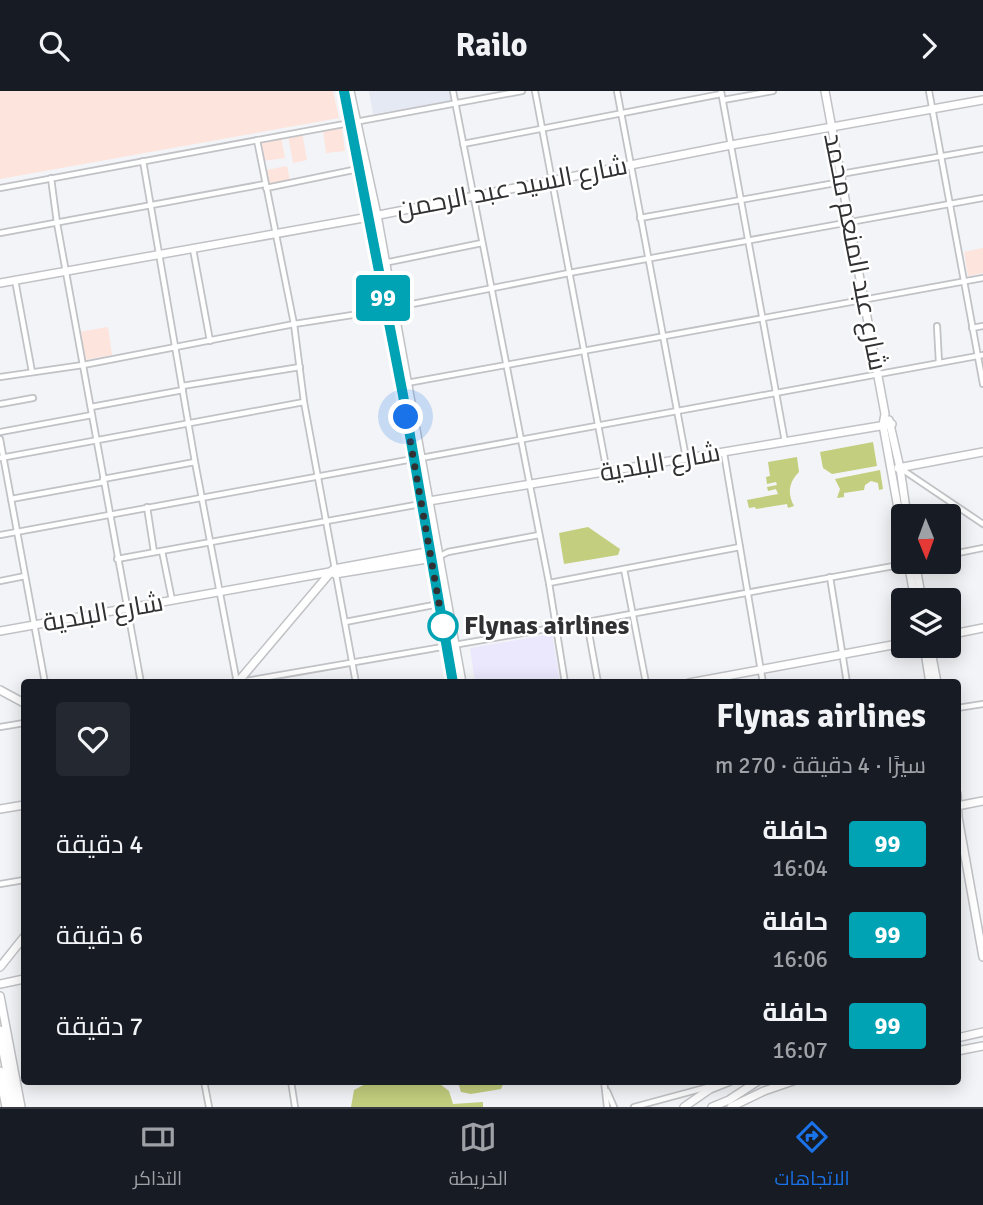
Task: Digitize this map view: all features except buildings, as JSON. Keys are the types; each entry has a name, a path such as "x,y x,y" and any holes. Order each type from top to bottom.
{"highway":[{"path":"0,1031 15,1107"},
{"path":"0,1072 5,1107"}],"street":[{"path":"344,91 384,263 388,309 406,383 417,459"},
{"path":"350,91 359,169 373,216 403,395 425,502 430,555 452,679"},
{"path":"453,91 549,583 564,679"},
{"path":"0,188 522,91"},
{"path":"535,91 607,473"},
{"path":"617,91 686,459"},
{"path":"463,144 722,95 773,91"},
{"name":"شارع عبد المنعم محمد","path":"825,91 901,504"},
{"path":"929,91 972,328 980,355 983,384"},
{"path":"722,95 746,241 785,442"},
{"name":"شارع السيد عبد الرحمن","path":"0,283 373,216 731,145 983,100"},
{"path":"257,140 294,324 304,402 333,572 355,679"},
{"path":"640,218 983,149"},
{"path":"144,161 201,497 237,679"},
{"path":"0,233 359,169"},
{"path":"51,178 140,679"},
{"path":"0,377 83,365 983,198"},
{"path":"384,263 482,243"},
{"path":"193,249 209,341"},
{"path":"406,383 983,278"},
{"path":"15,280 32,372"},
{"path":"937,326 939,363"},
{"path":"972,328 983,326"},
{"path":"0,535 980,355"},
{"path":"91,407 300,367"},
{"path":"0,404 33,398"},
{"path":"2,457 304,402"},
{"path":"0,432 92,415"},
{"name":"شارع البلدية","path":"425,502 887,425"},
{"path":"0,439 44,679"},
{"path":"896,469 983,452"},
{"path":"724,453 762,679"},
{"path":"11,499 195,462"},
{"path":"896,469 983,524"},
{"path":"117,559 425,502"},
{"path":"425,502 442,553 461,679"},
{"path":"147,507 154,552"},
{"path":"442,553 539,535"},
{"path":"549,583 740,547"},
{"path":"961,552 983,548"},
{"path":"162,551 172,600"},
{"name":"شارع البلدية","path":"0,631 442,553"},
{"path":"261,679 891,566"},
{"path":"624,569 645,679"},
{"path":"241,679 333,572"},
{"path":"0,581 25,576"},
{"path":"830,577 846,679"},
{"path":"345,622 439,604"},
{"path":"587,622 597,679"},
{"path":"961,632 983,628"},
{"path":"710,679 891,645"},
{"path":"925,658 929,679"},
{"path":"932,658 936,679"},
{"path":"0,690 21,701"},
{"path":"961,707 983,704"},
{"path":"0,727 21,724"},
{"path":"961,805 983,801"},
{"path":"0,809 21,806"},
{"path":"961,833 983,957"},
{"path":"0,884 21,880"},
{"path":"0,967 21,941"},
{"path":"0,984 21,980"},
{"path":"0,996 21,1107"},
{"path":"961,1037 983,1033"},
{"path":"961,1050 983,1046"},
{"path":"205,1085 209,1107"},
{"path":"292,1085 295,1107"},
{"path":"605,1085 607,1107"},
{"path":"634,1107 712,1085"},
{"path":"684,1107 715,1085"},
{"path":"712,1107 752,1085"},
{"path":"731,1107 781,1085"},
{"path":"0,1089 5,1107"},
{"path":"606,1091 614,1107"}],"shaded area":[{"path":"0,91 333,91 339,118 0,179"},
{"path":"369,91 450,91 451,101 373,114"},
{"path":"342,128 345,151 326,153 323,130"},
{"path":"302,133 307,160 293,163 288,135"},
{"path":"281,137 285,158 263,161 260,141"},
{"path":"287,166 290,181 268,185 266,170"},
{"path":"983,248 983,273 968,276 964,252"},
{"path":"108,327 112,355 84,360 79,332"},
{"path":"552,634 560,679 475,679 470,648"}],"green space":[{"path":"873,442 877,466 832,474 823,468 820,452"},
{"path":"797,457 799,472 790,488 794,506 788,508 787,504 749,508 747,500 778,494 776,489 768,491 767,487 777,485 776,482 767,484 766,477 770,476 768,462"},
{"path":"880,470 883,489 879,490 878,483 871,481 865,485 864,490 844,493 844,497 837,498 840,489 835,479"},
{"path":"588,527 620,549 618,555 564,564 559,533"},
{"path":"363,1085 441,1085 449,1091 453,1104 483,1102 483,1107 351,1107 354,1090"},
{"path":"459,1085 503,1085 501,1089 471,1094 461,1092"}],"bus line":[{"name":"99","path":"344,91 403,395 452,679"}],"place":[{"name":"Flynas airlines","path":"443,626"}],"route":[{"path":"406,417 443,626"}]}
